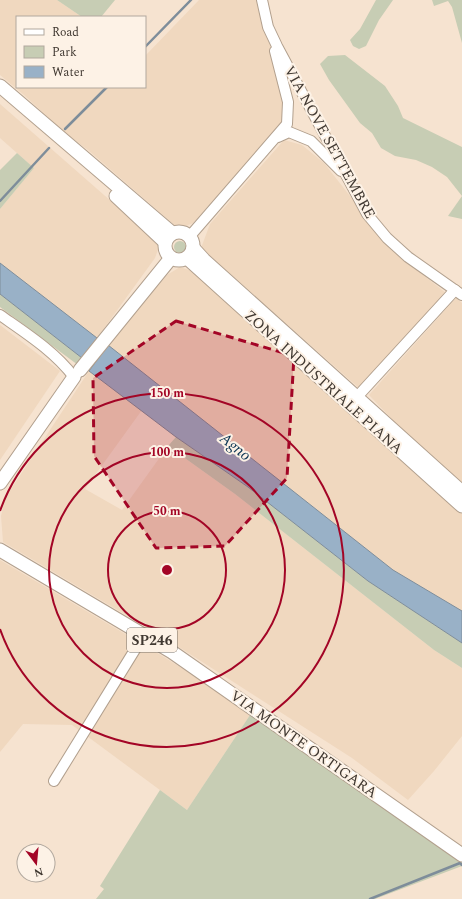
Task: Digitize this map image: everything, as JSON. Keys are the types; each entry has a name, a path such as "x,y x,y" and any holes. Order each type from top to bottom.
{"main road":[{"path":"0,86 169,238"},
{"path":"0,98 120,200 169,238"},
{"path":"182,232 190,247 180,260 171,258 166,252 169,238 182,232"},
{"name":"ZONA INDUSTRIALE PIANA","path":"190,247 462,492"},
{"name":"ZONA INDUSTRIALE PIANA","path":"190,247 462,506"},
{"path":"0,483 77,374 111,330 171,258"},
{"name":"VIA MONTE ORTIGARA","path":"0,550 172,652 462,855"}],"street":[{"name":"VIA NOVE SETTEMBRE","path":"262,0 268,26 367,214 387,238 408,257 459,292"},
{"path":"190,247 287,124 288,102 268,26"},
{"path":"276,138 289,132 311,141 349,178"},
{"path":"356,398 459,292"},
{"path":"0,315 39,342 64,365 77,374"},
{"path":"54,781 144,635"}],"highlighted area":[{"path":"176,321 294,356 287,478 225,546 156,548 94,456 93,378"}],"shaded area":[{"path":"0,0 57,0 81,16 16,16 16,88 146,88 146,55 199,0 258,0 282,90 284,112 277,130 193,223 179,229 88,150 64,132 0,75"},
{"path":"0,104 160,244 155,258 97,338 0,263 0,209 34,168 0,138"},
{"path":"284,140 302,145 324,163 395,253 446,293 360,389 201,248 210,224"},
{"path":"180,267 192,271 250,321 462,514 462,611 393,570 108,345 167,275"},
{"path":"456,298 462,303 462,483 413,441 369,395"},
{"path":"0,325 60,371 0,460"},
{"path":"89,371 142,410 85,489 122,510 168,446 235,494 434,650 462,668 462,736 408,800 352,758 168,640 3,542 1,516 5,498"},
{"path":"0,560 159,654 252,712 187,810 72,725 23,724 0,752"}],"green space":[{"path":"57,0 115,0 102,16 81,16"},
{"path":"376,0 393,0 379,20 366,46 359,49 353,46 350,40 360,29"},
{"path":"432,0 462,0 462,43 452,7 448,1 434,6"},
{"path":"345,55 385,86 398,106 403,118 462,147 462,196 447,177 432,167 416,160 395,156 381,148 372,133 360,123 329,80 320,64 328,56"},
{"path":"17,153 34,168 0,209 0,170"},
{"path":"462,196 462,219 448,216"},
{"path":"182,241 185,242 185,252 178,253 175,252 174,245 175,242"},
{"path":"0,294 82,358 78,365 0,307"},
{"path":"176,437 248,487 368,581 462,643 462,668 434,650 235,494 168,446"},
{"path":"252,712 462,858 462,866 375,899 96,899 104,889 100,886 160,790 187,810"}],"water":[{"path":"0,263 97,338 82,358 0,294"},
{"path":"108,345 393,570 462,611 462,643 368,581 248,487 176,437 89,371"}],"waterway":[{"path":"146,46 191,0"},
{"path":"65,129 106,88"},
{"path":"0,201 49,148"},
{"path":"370,899 460,863 462,865"}],"water label":[{"name":"Agno","path":"236,446"}]}
